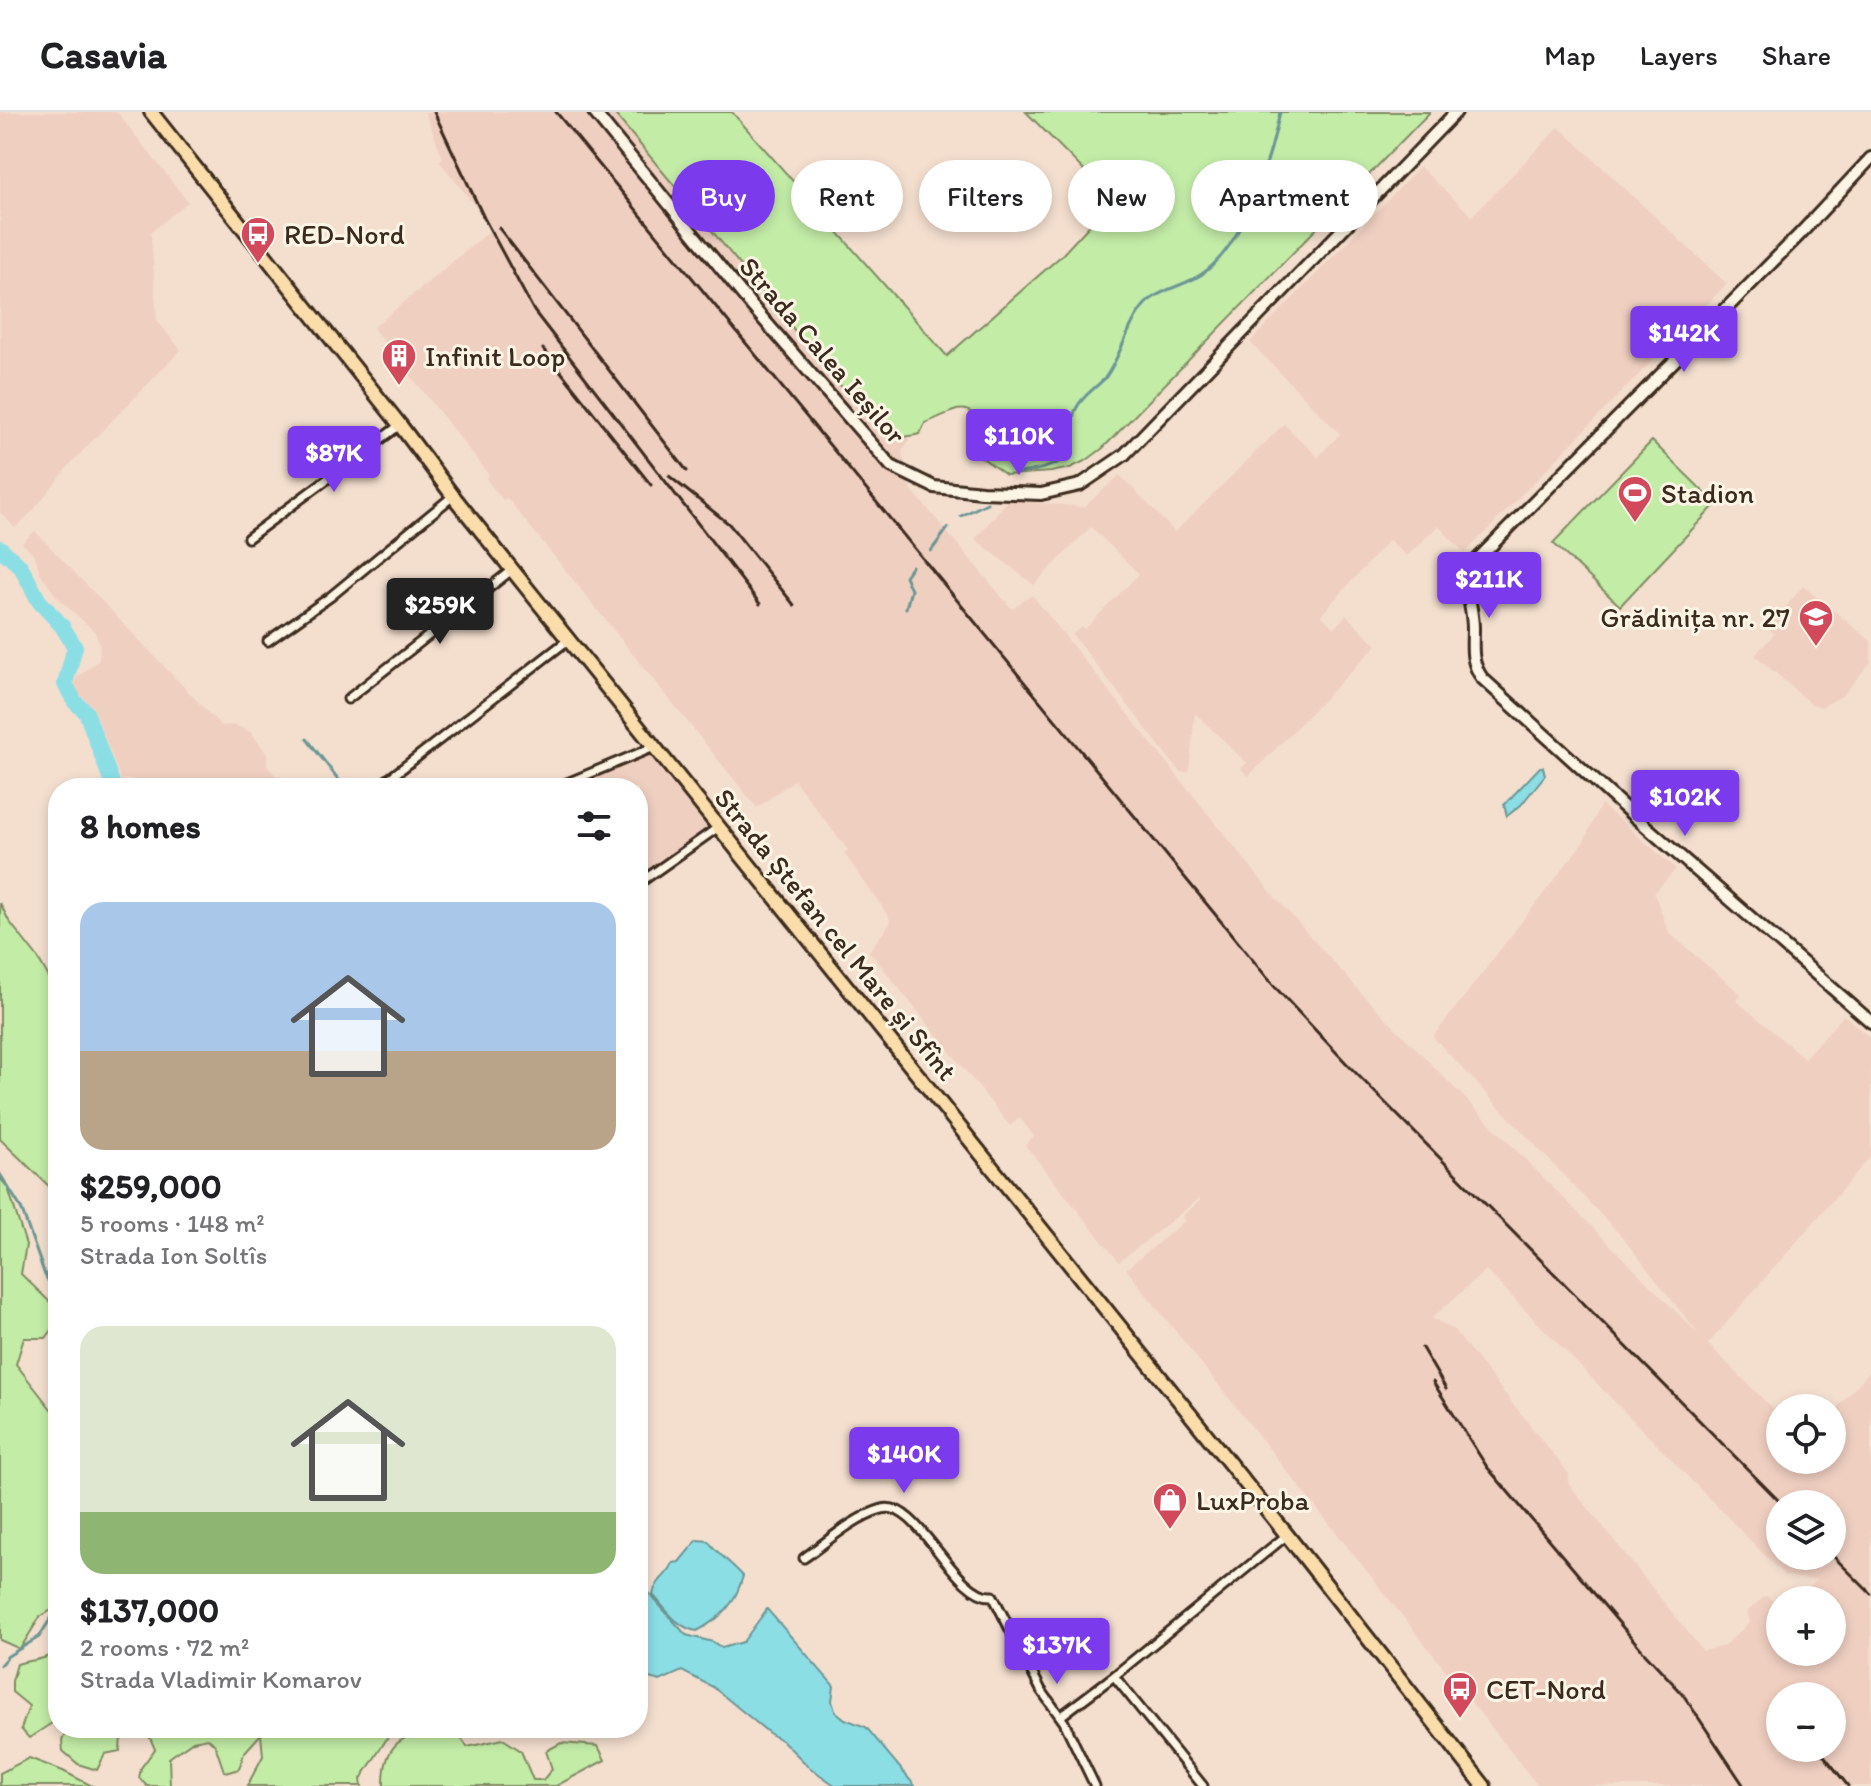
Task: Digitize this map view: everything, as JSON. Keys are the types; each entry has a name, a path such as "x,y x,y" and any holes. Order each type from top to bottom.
{"main road":[{"name":"Strada Ștefan cel Mare și Sfînt","path":"151,112 453,496 1287,1535 1484,1786"}],"street":[{"name":"Strada Calea Ieșilor","path":"594,112 751,305 891,466 934,487 1019,494 1068,489 1093,478 1124,455 1456,112"},
{"path":"1869,1017 1635,817 1482,678 1472,655 1473,631 1467,577 1473,564 1799,235 1871,158"},
{"path":"248,538 400,425"},
{"path":"268,641 330,597 453,496"},
{"path":"348,699 513,569"},
{"path":"390,778 568,640"},
{"path":"579,778 654,747"},
{"path":"648,877 720,826"},
{"path":"804,1558 862,1518 883,1508 898,1510 919,1529 968,1587 985,1597 993,1596 1041,1690 1061,1716 1095,1786"},
{"path":"1061,1716 1287,1535"},
{"path":"1114,1676 1203,1786"}],"shaded area":[{"path":"0,112 117,112 188,202 151,232 157,321 181,350 72,462 33,511 15,528 0,512"},
{"path":"425,112 634,112 675,160 672,160 672,232 737,232 901,422 909,440 902,452 911,489 1012,609 1032,595 1274,896 1362,994 1700,1336 1623,1238 1433,1037 1584,841 1601,804 1676,869 1654,893 1669,933 1741,994 1736,1000 1804,1058 1844,1015 1871,1039 1871,1156 1708,1344 1766,1402 1766,1474 1846,1474 1846,1398 1871,1370 1871,1786 1538,1786 1126,1269 1185,1221 1182,1216 1200,1198 1119,1262 1025,1145 1034,1136 1020,1118 1010,1126 869,951 890,924 889,917 844,853 848,850 794,780 757,808 507,498 503,500 486,479 489,475 373,328 493,228 439,161 443,158","holes":["1486,1270 1766,1557 1766,1490 1846,1490 1846,1570 1779,1570 1785,1576 1817,1580 1810,1586 1846,1586 1846,1666 1766,1666 1766,1595 1747,1612 1750,1622 1724,1646 1703,1651 1568,1483 1569,1474 1454,1330 1432,1318"]},
{"path":"1559,127 1727,284 1465,553 1438,526 1407,556 1389,540 1321,615 1334,628 1346,615 1377,645 1249,776 1241,769 1247,763 1195,713 1189,772 1180,772 1072,634 1082,627 1085,629 1139,574 1091,527 1034,585 975,539 1008,500 1084,507 1120,475 1175,532 1284,424 1318,457 1340,434 1250,342 1357,232 1378,232 1378,210 1420,167 1472,216"},
{"path":"35,531 221,726 234,725 251,732 267,754 267,766 278,778 120,778 93,707 76,691 74,684 76,678 99,660 100,646 95,632 56,596 40,573 35,556 22,543"},
{"name":"Grădinița nr. 27","path":"1803,586 1871,641 1871,662 1842,696 1821,707 1811,704 1755,655 1774,634 1768,628"},
{"path":"654,747 720,826 648,879 648,778 590,778"}],"green space":[{"path":"613,112 732,112 774,160 672,160 672,183"},
{"path":"1026,112 1430,112 1378,165 1378,160 1191,160 1191,232 1313,232 1103,448 1070,468 1006,475 973,451 975,442 988,428 966,410 953,411 925,423 920,434 894,439 840,385 713,232 775,232 775,161 791,179 791,232 838,232 947,356 1061,256 1083,232 1175,232 1175,160 1073,160"},
{"name":"Stadion","path":"1652,441 1716,504 1620,606 1553,543"},
{"path":"0,903 9,921 48,976 48,1185 0,1139"},
{"path":"0,1178 8,1188 26,1245 21,1274 48,1300 48,1335 46,1338 24,1338 16,1364 48,1405 48,1612 40,1617 20,1649 0,1640"},
{"path":"48,1656 48,1726 29,1738 21,1729 29,1706 12,1692 12,1681 17,1664"},
{"path":"121,1738 120,1751 105,1754 97,1770 78,1764 63,1751 62,1740"},
{"path":"150,1738 208,1738 193,1741 169,1758 170,1786 147,1786 139,1778 141,1768 155,1749"},
{"path":"208,1738 257,1738 244,1753 239,1769 230,1772 224,1771 215,1745"},
{"path":"261,1738 387,1738 361,1779 362,1786 247,1786 263,1756"},
{"path":"461,1738 467,1747 503,1739 521,1751 533,1780 543,1780 552,1769 546,1751 561,1743 598,1746 605,1760 556,1786 384,1786 384,1772 391,1751 404,1739"},
{"path":"29,1758 92,1786 0,1786 0,1773"}],"water":[{"path":"1543,767 1545,775 1521,805 1507,816 1504,805"},
{"path":"697,1540 708,1541 743,1576 727,1609 697,1631 678,1622 653,1595 673,1563 679,1562"},
{"path":"648,1592 686,1635 713,1642 722,1648 743,1642 767,1609 834,1686 832,1701 835,1711 845,1719 866,1727 915,1786 836,1786 713,1687 682,1671 660,1681 648,1678"}],"waterway":[{"path":"1020,473 1055,464 1072,452 1074,413 1111,369 1137,315 1157,295 1206,271 1233,240 1263,175 1280,112"},
{"path":"961,516 987,503"},
{"path":"931,551 948,528"},
{"path":"0,548 21,567 39,601 62,626 75,647 65,684 75,702 86,712 110,778"},
{"path":"906,608 911,590 905,576 912,566"},
{"path":"307,739 337,778"},
{"path":"0,1174 21,1208 48,1280"},
{"path":"0,1665 8,1656 39,1637 48,1623"}],"railway":[{"path":"434,112 484,218 534,311 760,604"},
{"path":"556,112 1274,986 1349,1066 1768,1490"},
{"path":"499,228 687,471"},
{"path":"543,349 651,485"},
{"path":"669,476 729,524 794,605"},
{"path":"1422,1348 1446,1389"},
{"path":"1433,1382 1487,1467 1682,1693 1744,1786"},
{"path":"1846,1569 1871,1594"},
{"path":"1829,1762 1848,1786"}],"place":[{"name":"RED-Nord","path":"258,265"},
{"name":"Infinit Loop","path":"399,387"},
{"name":"Stadion","path":"1635,524"},
{"name":"Grădinița nr. 27","path":"1816,648"},
{"name":"LuxProba","path":"1170,1531"},
{"name":"CET-Nord","path":"1460,1720"}]}
